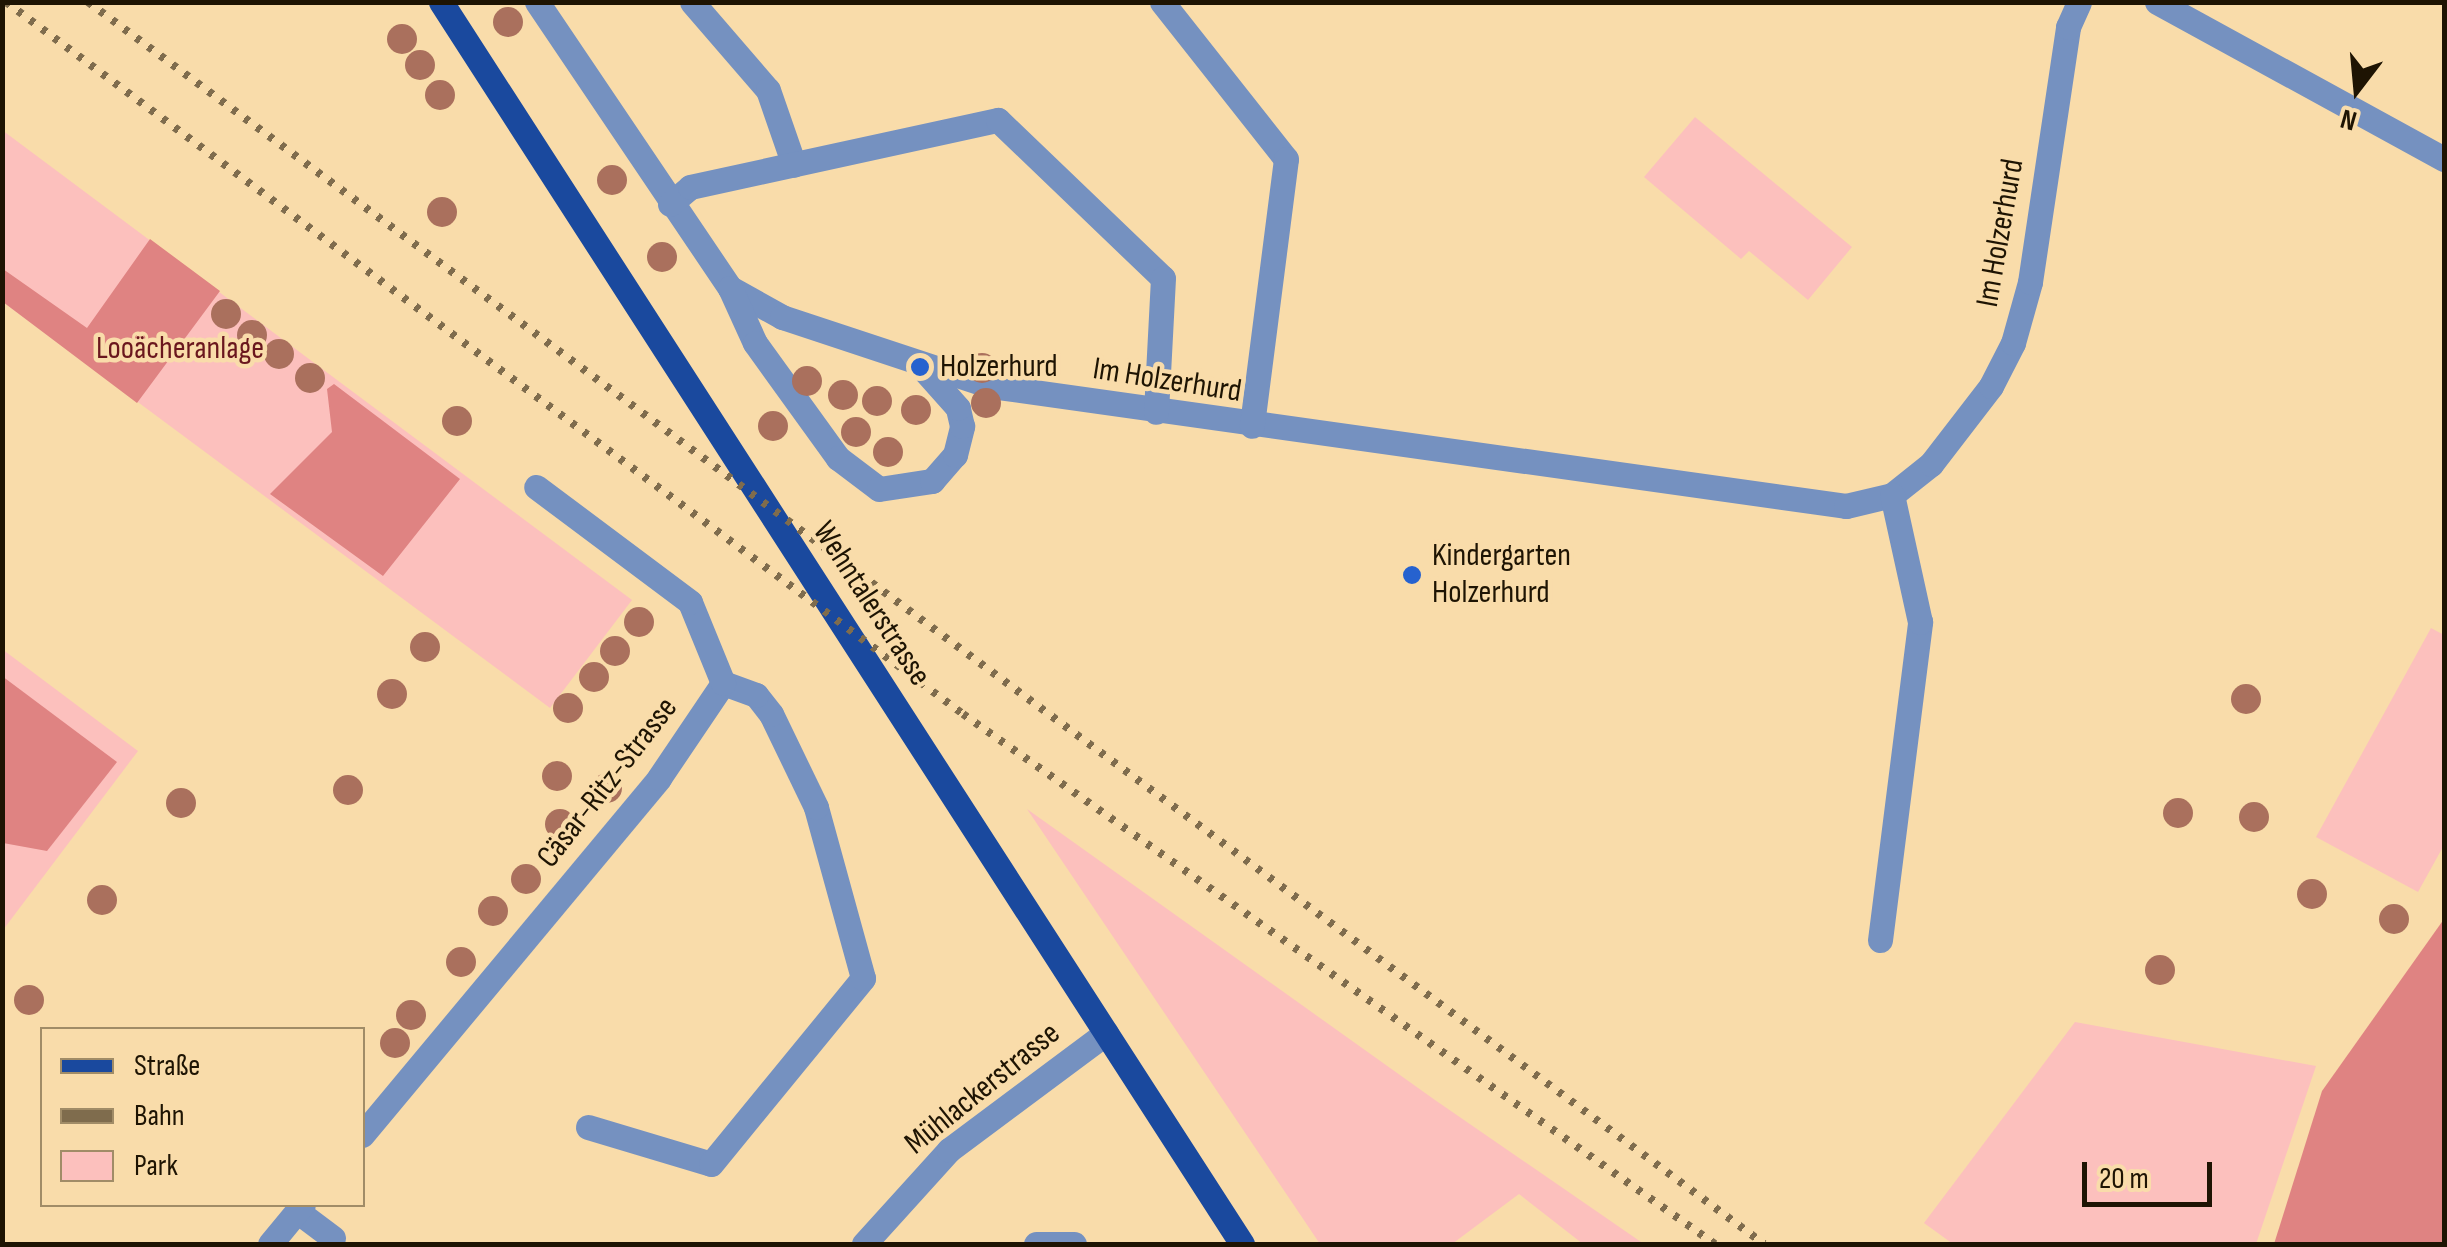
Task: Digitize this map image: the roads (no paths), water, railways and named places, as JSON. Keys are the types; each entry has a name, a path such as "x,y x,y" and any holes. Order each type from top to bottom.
{"main road":[{"name":"Wehntalerstrasse","path":"441,2 1242,1244"}],"street":[{"name":"Im Holzerhurd","path":"537,2 730,288 782,317 920,367 991,386 1252,426 1846,506 1892,495 1931,464 1963,424 2013,343 2030,282 2068,27 2079,2"},
{"path":"692,2 768,90 794,165"},
{"path":"1162,2 1286,158 1252,426"},
{"path":"2157,2 2444,158"},
{"path":"670,204 690,188 998,120 1163,278 1156,412"},
{"path":"730,288 755,343 838,458 879,489 932,480 960,441 952,397 920,367"},
{"name":"Cäsar-Ritz-Strasse","path":"365,1131 659,778 723,683 690,602 536,487"},
{"path":"1880,940 1920,622 1892,495"},
{"path":"588,1127 710,1164 864,978 816,806 771,714 756,695 723,683"},
{"name":"Mühlackerstrasse","path":"864,1244 949,1150 1106,1033"},
{"path":"270,1244 300,1208 333,1238"},
{"path":"1036,1244 1074,1244"}],"railway":[{"path":"6,2 963,714 1715,1244"},
{"path":"88,2 1764,1244"}],"place":[{"name":"Holzerhurd","path":"920,367"},
{"name":"Kindergarten Holzerhurd","path":"1412,575"}],"park label":[{"name":"Looächeranlage","path":"180,349"}]}
